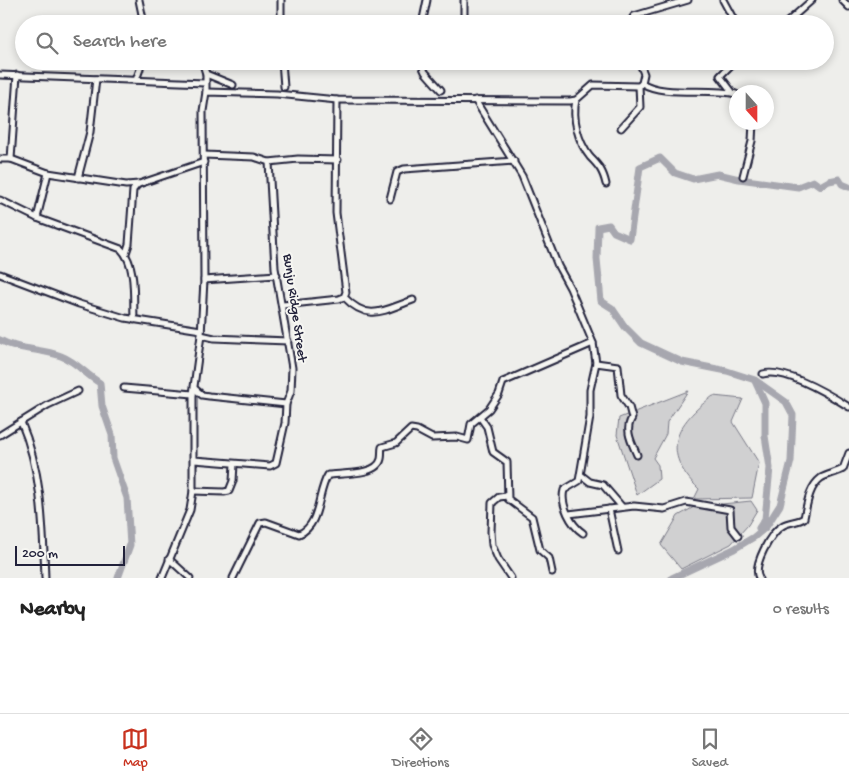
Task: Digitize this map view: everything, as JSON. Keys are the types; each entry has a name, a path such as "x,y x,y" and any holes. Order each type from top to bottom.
{"street":[{"path":"139,0 142,15"},
{"path":"281,15 282,0"},
{"path":"424,15 427,0"},
{"path":"464,0 464,15"},
{"path":"637,15 688,0"},
{"path":"723,0 731,15"},
{"path":"796,15 812,0"},
{"path":"842,0 849,8"},
{"path":"136,80 140,70"},
{"path":"162,578 190,510 194,491 194,391 201,332 204,280 203,110 206,92 205,70"},
{"path":"283,70 284,87"},
{"path":"424,70 441,90"},
{"path":"621,128 640,107 641,84 644,74 642,70"},
{"path":"726,70 720,76 729,87"},
{"path":"206,74 233,85"},
{"path":"0,75 204,83"},
{"path":"11,159 17,75"},
{"path":"78,178 90,132 96,79"},
{"path":"206,92 278,94 338,100 576,100 593,85 641,84 652,88 716,90 729,93"},
{"path":"338,100 336,214 346,292 344,297"},
{"path":"475,100 514,161 593,343 596,363 590,390 590,417 581,475 579,481 567,487 563,493 572,525 583,533"},
{"path":"576,100 575,119 580,140 590,156 602,168 606,184"},
{"path":"743,176 752,141 753,130"},
{"path":"204,155 254,158 269,162 298,159 338,160"},
{"path":"0,159 11,159 48,172 126,185 139,184 204,162"},
{"path":"390,198 395,175 404,169 514,161"},
{"name":"Bunju Ridge Street","path":"194,460 270,466 276,463 285,423 286,404 291,391 292,368 277,275 269,162"},
{"path":"37,218 48,172"},
{"path":"134,320 131,271 126,253 133,190 139,184"},
{"path":"0,200 37,218 112,245 126,253"},
{"path":"0,274 79,304 134,320 201,332 214,338 288,341"},
{"path":"204,280 277,275"},
{"path":"282,305 344,297 358,309 378,313 413,300"},
{"path":"233,578 260,523 266,522 278,528 299,534 307,529 320,502 328,476 344,475 372,469 382,458 382,447 396,443 411,429 432,438 456,437 468,440 471,424 489,409 499,394 503,382 593,343"},
{"path":"596,363 618,366 621,394 629,406 632,418 629,424 630,436 638,455"},
{"path":"763,374 776,372 849,407"},
{"path":"124,388 194,391 208,396 286,404"},
{"path":"0,435 48,405 78,391"},
{"path":"480,417 487,427 493,452 506,460 508,465 507,496 514,505 526,510 532,517 540,550 549,558 552,572"},
{"path":"22,422 30,441 38,473 45,578"},
{"path":"759,578 756,569 758,562 778,528 804,518 810,494 815,485 821,478 843,469 849,453"},
{"path":"194,491 229,491 233,481 234,464"},
{"path":"581,475 590,482 603,485 622,507"},
{"path":"507,496 492,502 491,532 498,559 511,578"},
{"path":"569,514 622,507 646,506 664,509 686,502 710,508 726,508 731,512 731,527 738,536"},
{"path":"609,509 618,551"},
{"path":"169,559 190,578"}],"shaded area":[{"path":"688,391 667,422 666,434 653,458 658,465 659,479 637,495 617,435 619,418"},
{"path":"713,396 743,399 733,422 759,463 752,498 694,499 699,489 687,476 679,463 676,451 677,439 682,428 689,417"},
{"path":"751,501 757,510 748,525 731,544 681,569 661,545 678,516 694,507"}],"waterway":[{"path":"672,578 734,549 766,527 780,505 791,461 793,415 786,402 755,380 727,371 682,362 641,343 625,327 612,308 601,301 597,259 598,227 609,225 614,232 630,239 640,167 660,158 675,173 693,179 718,174 739,179 798,187 813,181 820,186 829,181 839,179 842,184 849,187"},
{"path":"0,340 7,344 61,356 100,383 102,406 112,435 113,458 127,498 130,545 118,578"},
{"path":"755,381 765,403 765,436 770,468 765,519 759,528"}]}
